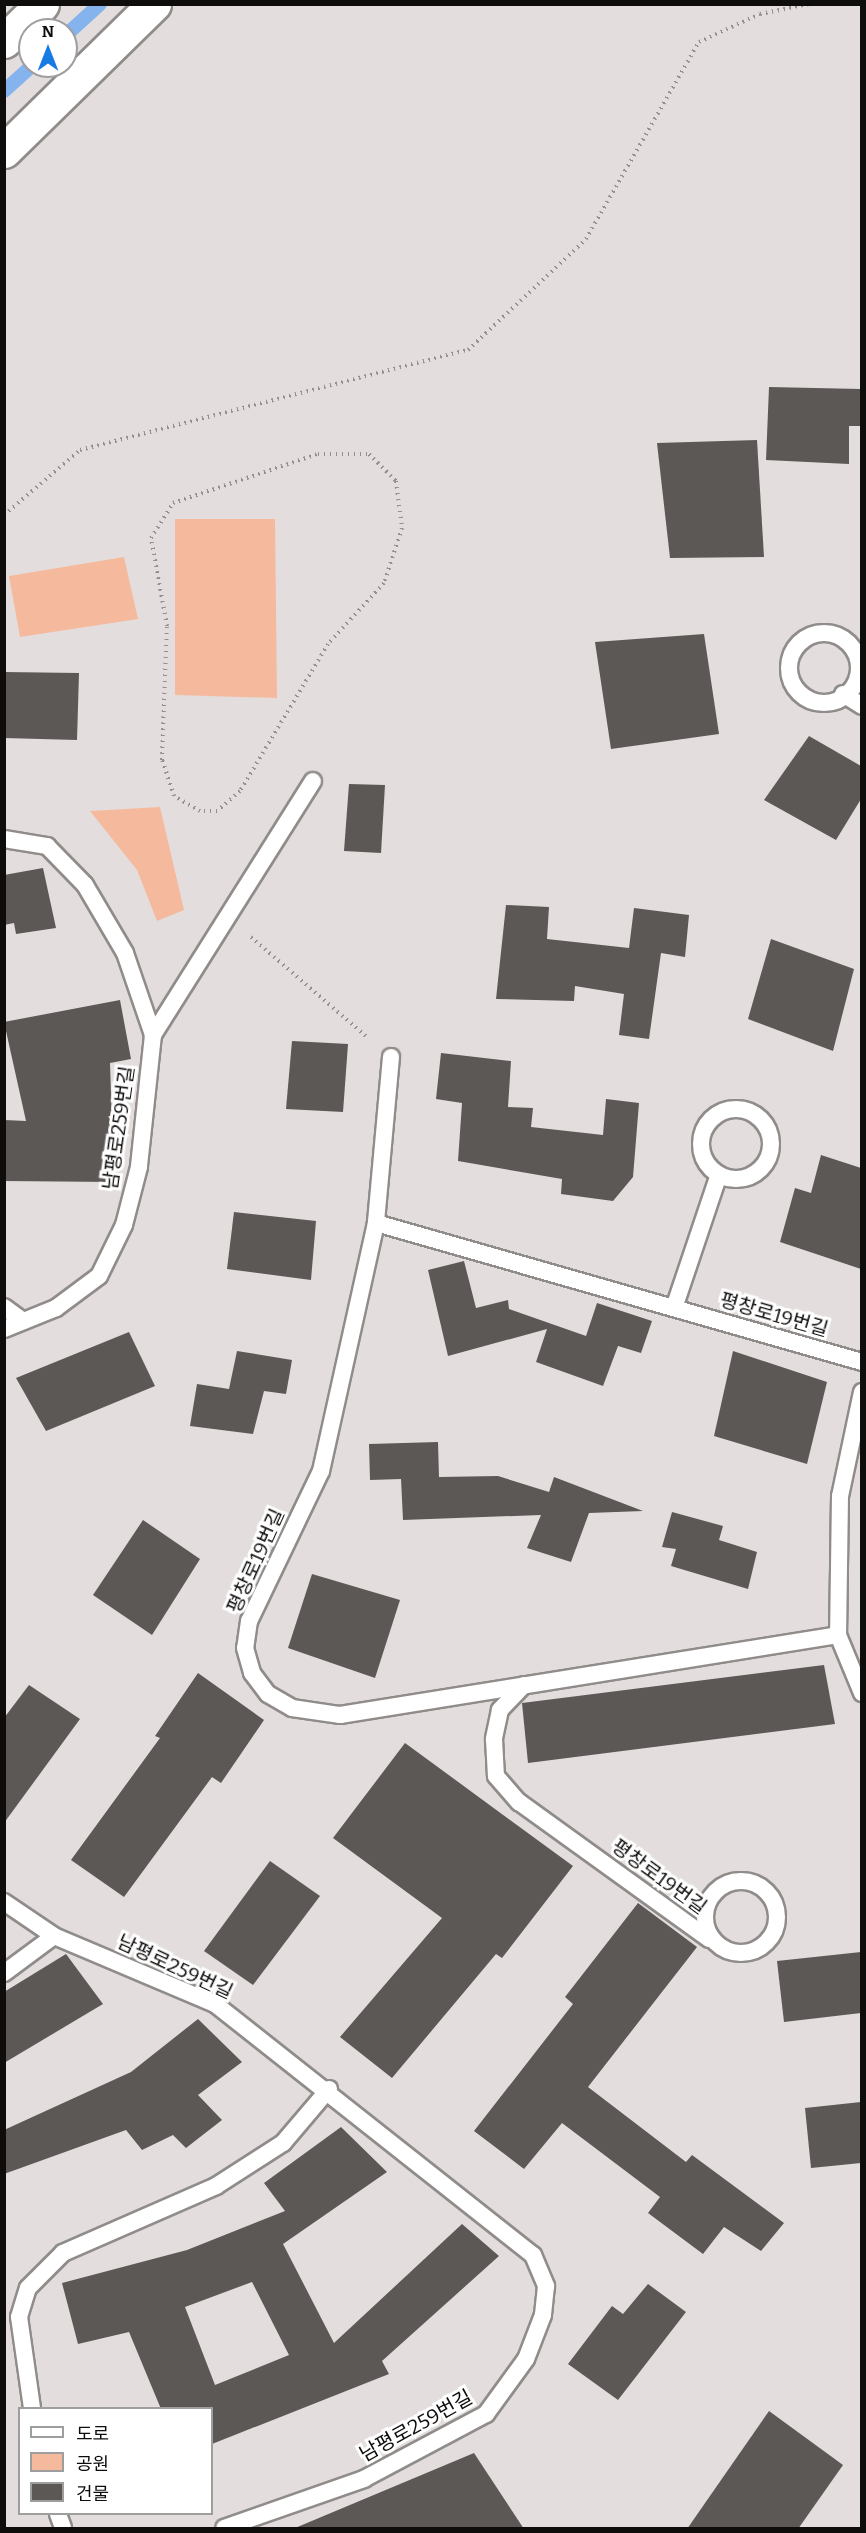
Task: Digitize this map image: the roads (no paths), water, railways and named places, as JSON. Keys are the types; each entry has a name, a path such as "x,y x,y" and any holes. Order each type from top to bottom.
{"street":[{"path":"4,41 42,4"},
{"path":"4,151 154,4"}],"lane":[{"path":"843,694 860,672 859,653 828,633 801,639 789,668 792,689 815,702 843,694 861,706"},
{"name":"남평로259번길","path":"153,1035 313,781"},
{"name":"남평로259번길","path":"4,839 47,846 85,885 125,953 153,1035 139,1167 124,1225 99,1276 57,1308 4,1329"},
{"name":"평창로19번길","path":"391,1057 376,1223 321,1471 249,1621 245,1648 252,1673 268,1694 316,1714 524,1685 838,1635"},
{"path":"740,1110 765,1122 773,1139 768,1158 741,1179 718,1177 705,1166 702,1153 713,1117 740,1110"},
{"path":"674,1308 718,1177"},
{"name":"평창로19번길","path":"376,1223 861,1362"},
{"path":"4,1308 23,1321"},
{"path":"861,1392 840,1496 838,1635 861,1693"},
{"name":"평창로19번길","path":"524,1685 501,1710 494,1739 496,1776 519,1802 709,1940 732,1952 761,1944 778,1921 776,1902 753,1884 726,1884 708,1909 709,1940"},
{"name":"남평로259번길","path":"4,1902 54,1936 215,2004 329,2089 533,2255 546,2286 543,2315 526,2360 486,2414 364,2479 224,2529"},
{"path":"4,1973 54,1936"},
{"path":"32,2407 19,2317 28,2288 63,2253 216,2186 283,2143 329,2089"}],"waterway":[{"path":"78,24 100,4"},
{"path":"4,91 19,78"}]}
